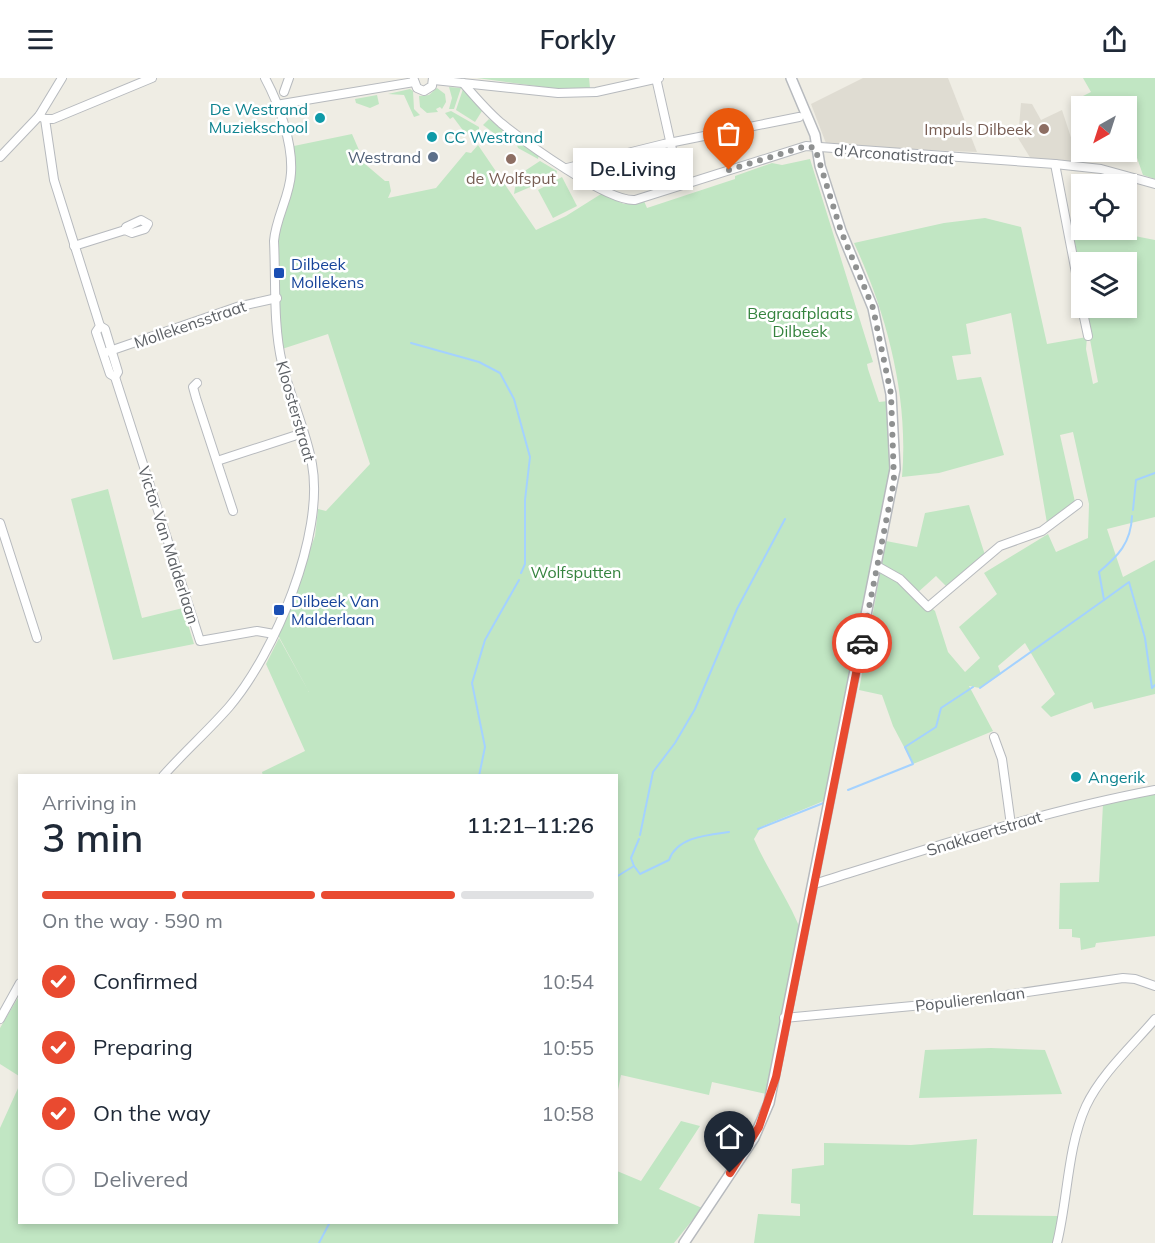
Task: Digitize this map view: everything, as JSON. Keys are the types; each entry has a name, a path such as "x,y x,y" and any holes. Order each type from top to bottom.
{"street":[{"path":"0,157 42,118 62,78"},
{"path":"42,118 53,118 152,78"},
{"name":"Kloosterstraat","path":"165,774 230,706 254,674 274,634 311,535 314,509 312,463 279,350 276,226 291,173 289,147 265,78"},
{"path":"284,92 289,78"},
{"path":"276,105 414,80 417,88 424,91 430,88 433,79 568,93 596,92 657,78 680,185"},
{"path":"684,1243 753,1138 764,1115 776,1077 785,1018 814,884 895,469 891,394 873,308 841,231 815,148 815,135 794,79"},
{"name":"d'Arconatistraat","path":"463,83 500,122 567,168 622,199 635,200 806,146 1054,164 1101,170 1155,184"},
{"path":"567,168 799,117"},
{"name":"Victor Van Malderlaan","path":"42,118 54,180 100,326 105,329 107,352 118,372 115,377 200,641 257,631 274,634"},
{"path":"1054,164 1071,252"},
{"path":"74,246 125,230"},
{"name":"Mollekensstraat","path":"107,352 237,307 277,298"},
{"path":"1084,318 1088,336"},
{"path":"197,383 193,387 195,398 233,511"},
{"path":"217,461 303,433"},
{"path":"877,566 900,579 928,606 1000,546 1042,531 1078,504"},
{"path":"0,523 37,638"},
{"path":"994,737 1002,759 1011,825"},
{"name":"Snakkaertstraat","path":"814,884 1086,803 1155,790"},
{"name":"Populierenlaan","path":"785,1018 966,1001 1123,978 1135,979 1155,986"},
{"path":"0,1019 18,987"},
{"path":"1056,1243 1078,1128 1087,1104 1102,1081 1155,1019"}],"shaded area":[{"path":"863,78 948,78 977,152 827,146 811,104"},
{"name":"Impuls Dilbeek","path":"1021,103 1032,104 1041,120 1062,110 1071,138 1071,162 1031,159 1018,138"}],"green space":[{"path":"477,78 589,78 590,88 551,88"},
{"path":"1083,78 1155,78 1155,179 1143,175 1137,158 1137,96 1083,96 1091,92"},
{"path":"449,87 461,88 454,109 449,109 452,98"},
{"path":"437,88 445,94 446,102 442,109 440,107 436,109 438,112 427,113 420,107 419,96 429,95"},
{"path":"410,89 413,91 414,109 420,115 414,117 404,95 388,94"},
{"path":"463,89 482,111 475,122 456,110"},
{"path":"377,95 379,104 370,108 356,103 355,99"},
{"path":"451,111 479,127 479,130 465,133 453,117 450,119 445,113"},
{"path":"489,119 503,130 499,137 483,125"},
{"name":"Wolfsputten","path":"352,134 365,164 385,181 389,181 391,191 388,198 436,188 466,152 471,153 478,145 536,230 566,216 601,194 624,204 644,201 647,208 735,179 735,176 772,163 782,165 810,159 873,362 867,364 868,369 879,402 888,401 893,459 826,800 761,827 754,839 801,931 766,1094 712,1082 709,1095 621,1075 618,1090 618,774 262,774 262,772 305,751 266,664 279,638 309,692 278,635 315,536 318,509 326,511 370,464 328,334 279,350 274,241 287,192 289,147"},
{"path":"518,141 539,155 538,159 518,148 516,143"},
{"path":"540,161 557,171 556,176 514,194 517,176"},
{"path":"562,177 577,206 553,218 538,190"},
{"path":"985,218 1021,227 1047,344 1087,337 1086,349 1093,384 1098,382 1086,318 1137,318 1137,252 1073,252 1071,240 1137,240 1137,236 1155,240 1155,517 1107,529 1123,577 1155,560 1155,694 1094,709 1092,702 1051,717 1041,707 1055,694 1025,643 998,666 1001,674 980,688 969,686 993,731 913,764 893,726 882,695 859,690 886,541 917,547 925,513 969,505 985,555 966,574 946,586 936,576 916,594 935,611 948,652 965,672 980,658 959,627 997,594 984,573 1048,534 1056,552 1088,538 1089,504 1073,432 1060,435 1075,502 1047,523 1011,313 966,324 971,354 952,356 957,380 981,377 1004,455 939,473 902,477 902,417 893,357 886,327 854,243 944,223"},
{"path":"1068,222 1071,223 1071,238"},
{"path":"108,489 142,618 183,608 194,644 113,660 71,499"},
{"path":"1155,794 1155,936 1096,943 1095,947 1081,950 1080,938 1072,937 1072,929 1059,929 1060,883 1099,882 1103,804"},
{"path":"18,998 18,1075 0,1064 0,1028"},
{"path":"991,1048 1045,1050 1062,1094 919,1098 925,1050"},
{"path":"18,1088 18,1224 618,1224 618,1171 641,1181 681,1121 700,1126 659,1189 702,1208 674,1243 0,1243 0,1128"},
{"path":"977,1139 973,1215 1058,1216 1054,1243 754,1243 758,1214 800,1216 800,1204 791,1203 792,1169 824,1165 824,1143 911,1145"}],"waterway":[{"path":"411,343 479,362 500,373 514,399 530,457 525,500 525,564 521,573"},
{"path":"1133,510 1136,480 1155,473"},
{"path":"980,688 1104,600 1099,572 1122,548 1129,534 1132,516"},
{"path":"640,835 653,772 675,743 695,709 737,609 785,519"},
{"path":"479,774 485,747 472,683 485,640 519,580"},
{"path":"1104,600 1129,582 1145,638 1152,688 1155,685"},
{"path":"848,790 913,764 905,747 936,727 941,708 973,687"},
{"path":"758,829 826,802"},
{"path":"618,876 634,866 640,874 669,860 679,846 694,838 729,832"},
{"path":"634,866 631,858 639,839"},
{"path":"319,1243 329,1224"}],"way so far":[{"path":"729,170 806,146 815,148 844,241 873,308 891,394 895,469 862,643"}],"place":[{"name":"De Westrand Muziekschool","path":"320,118"},
{"name":"Impuls Dilbeek","path":"1044,129"},
{"name":"CC Westrand","path":"432,137"},
{"name":"Westrand","path":"433,157"},
{"name":"de Wolfsput","path":"511,159"},
{"name":"De.Living","path":"729,170"},
{"name":"Dilbeek Mollekens","path":"279,273"},
{"name":"Dilbeek Van Malderlaan","path":"279,610"},
{"name":"Angerik","path":"1076,777"}],"route":[{"path":"730,1173 759,1127 776,1077 862,643"}],"park label":[{"name":"Begraafplaats Dilbeek","path":"800,322"}]}
